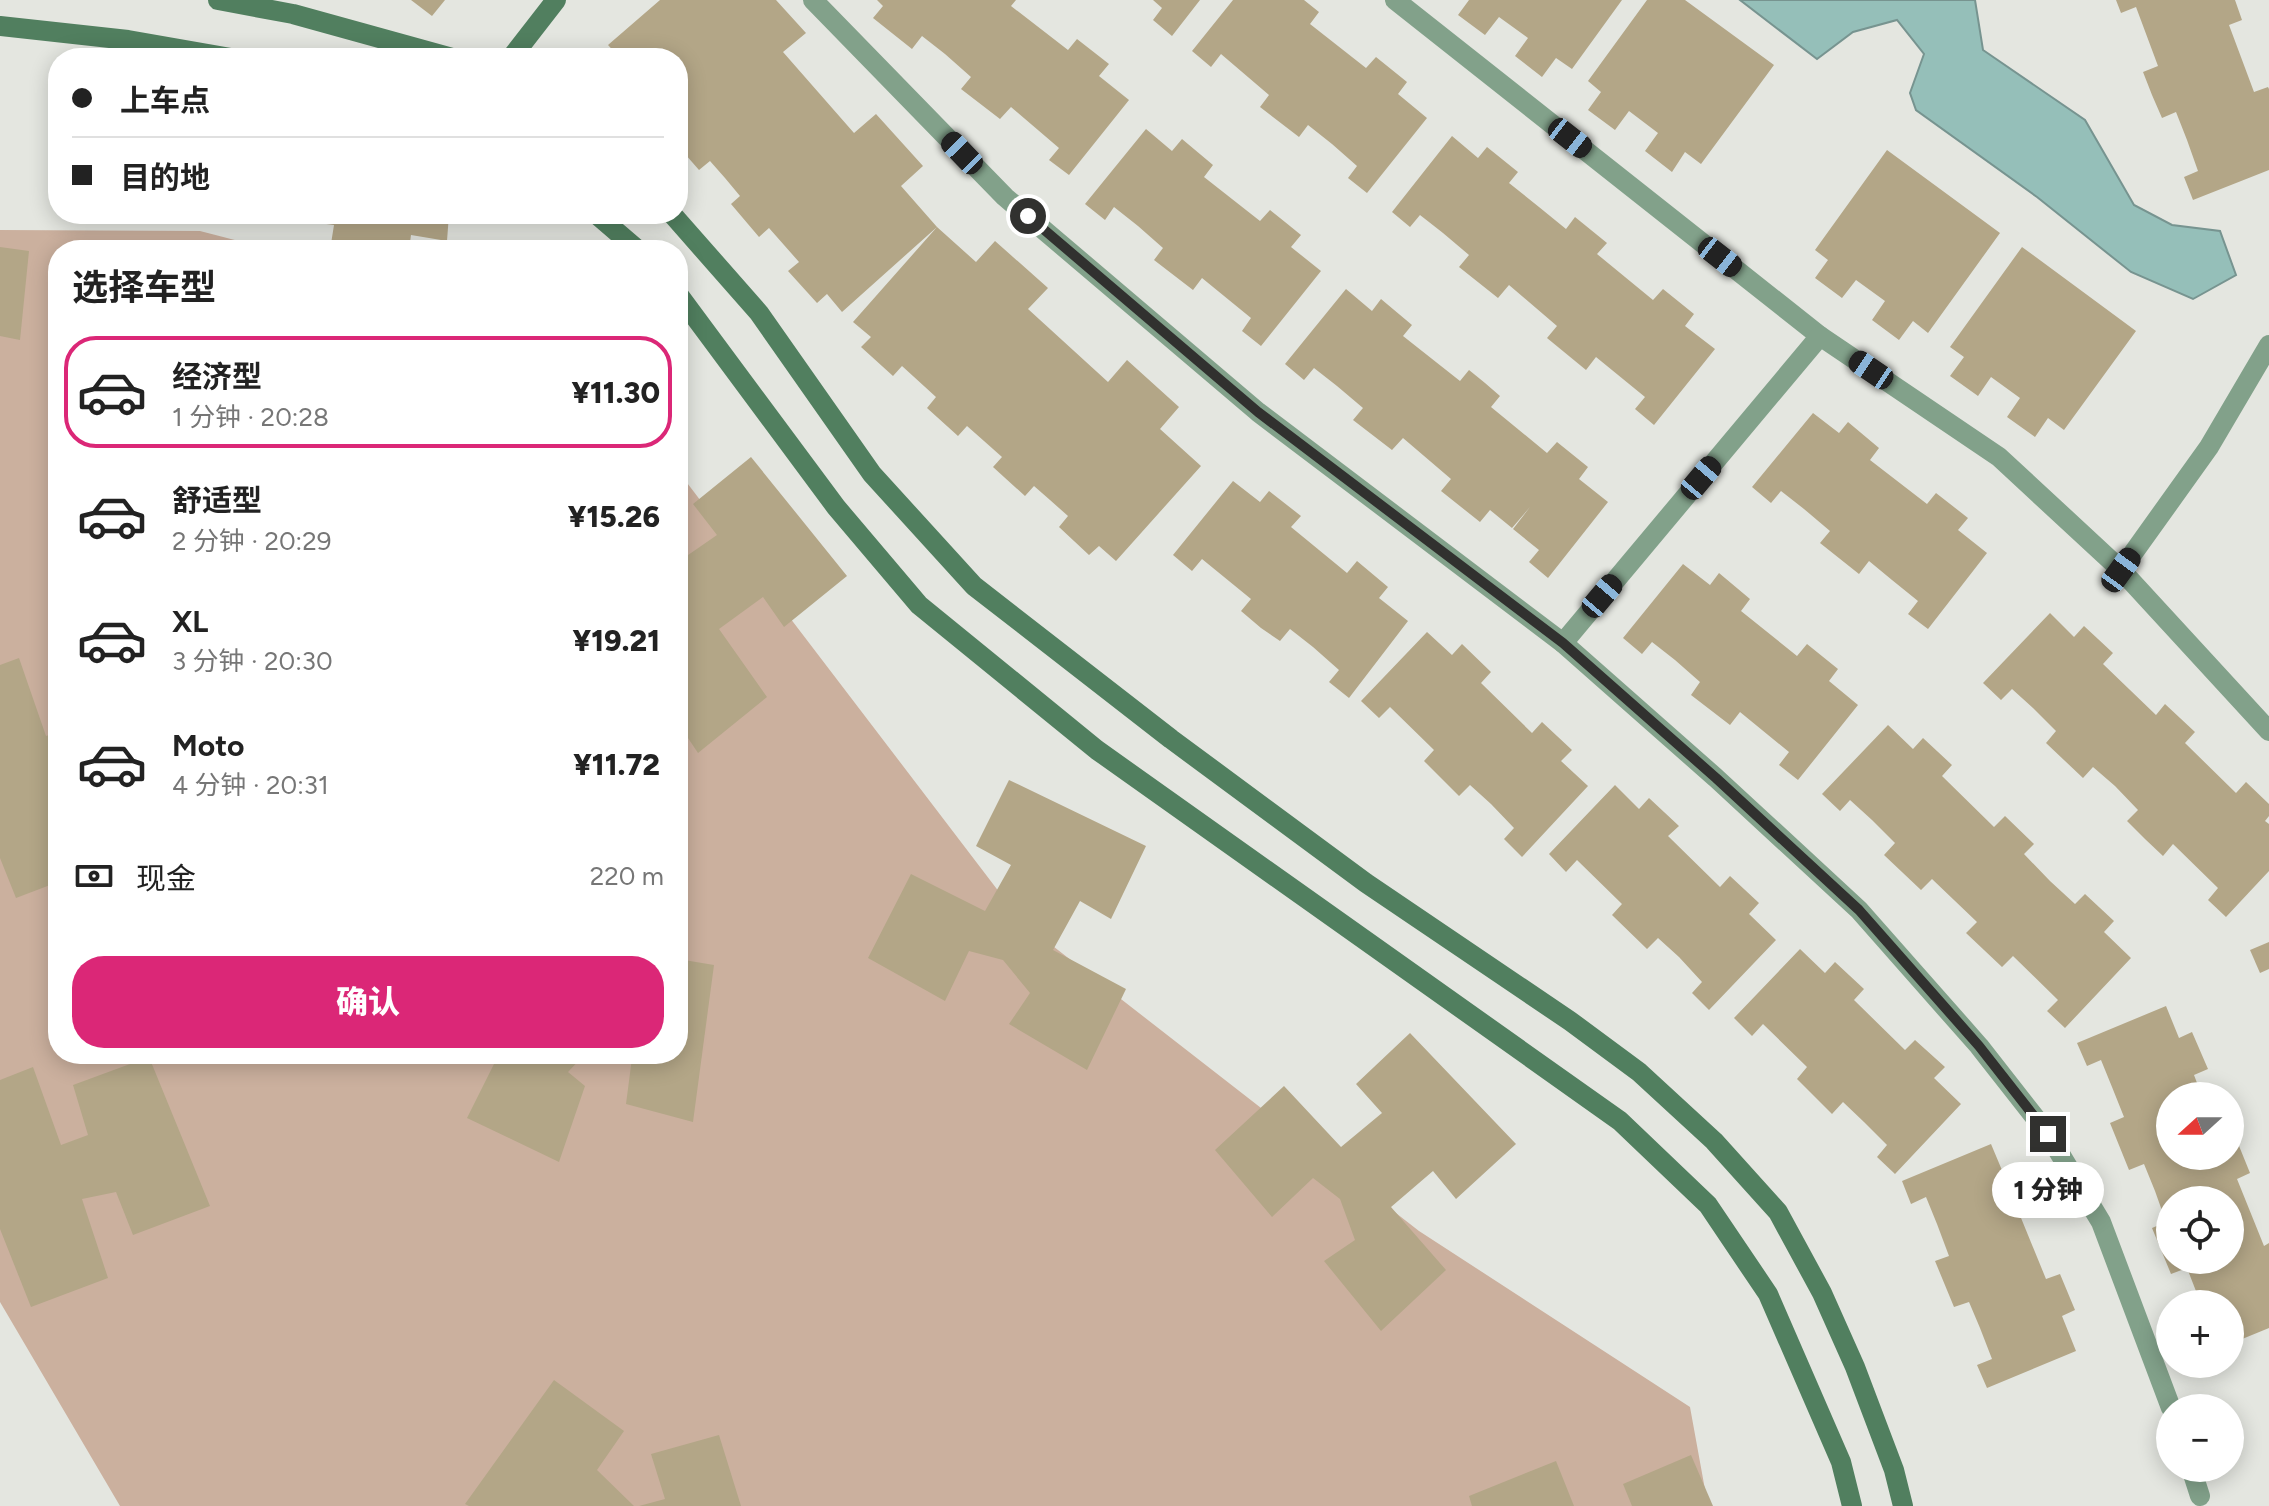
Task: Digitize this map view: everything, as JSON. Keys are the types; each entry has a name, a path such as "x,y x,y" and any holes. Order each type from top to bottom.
{"street":[{"path":"218,0 293,14 416,48"},
{"path":"519,48 556,0"},
{"path":"813,0 1005,197 1258,412 1563,643 1859,910 1979,1046 2048,1134 2101,1222 2166,1394"},
{"path":"1395,0 1820,336 1999,457 2121,570 2269,731"},
{"path":"0,26 174,48"},
{"path":"608,224 626,240"},
{"path":"681,224 759,313 872,474 974,586 1171,739 1366,883 1570,1021 1639,1072 1714,1141 1778,1212 1822,1293 1855,1367 1894,1470 1903,1506"},
{"path":"688,307 836,507 919,605 1097,750 1620,1121 1708,1205 1768,1294 1841,1462 1852,1506"},
{"path":"1563,643 1820,336"},
{"path":"2121,570 2209,447 2269,345"},
{"path":"2196,1482 2200,1496"}],"shaded area":[{"path":"0,230 200,231 235,240 48,240 48,1064 688,1064 688,484 1022,922 1419,1231 1690,1407 1708,1506 120,1506 0,1302"}],"water":[{"path":"1740,0 1975,0 1983,50 2085,120 2134,205 2172,225 2220,231 2236,275 2193,299 2131,272 2037,197 1916,110 1910,93 1924,54 1897,20 1853,32 1817,59"}],"building":[{"path":"411,0 445,0 432,16"},
{"path":"660,0 776,0 806,33 783,52 854,133 876,114 923,166 901,186 937,227 842,312 827,294 817,303 788,271 799,262 769,228 759,237 731,204 740,196 710,161 699,170 688,157 688,48 611,48 608,45"},
{"path":"877,0 1016,0 1011,6 1068,50 1077,39 1109,64 1099,76 1129,100 1069,175 1049,160 1059,148 1011,107 1000,119 961,89 971,77 945,54 922,36 912,49 873,18 883,6"},
{"path":"1153,0 1200,0 1172,36 1153,20 1162,8"},
{"path":"1233,0 1304,0 1319,12 1310,24 1366,68 1376,57 1407,82 1398,94 1427,118 1367,193 1348,178 1357,166 1332,144 1308,125 1299,137 1260,107 1269,95 1221,54 1211,67 1192,51"},
{"path":"1469,0 1622,0 1572,69 1556,58 1542,77 1515,56 1528,38 1499,17 1485,35 1458,15"},
{"path":"1647,0 1685,0 1774,65 1701,164 1685,152 1672,172 1645,151 1658,133 1629,111 1615,130 1588,110 1601,92 1588,81"},
{"path":"2116,0 2235,0 2242,20 2229,25 2254,92 2269,89 2269,170 2193,200 2184,177 2198,171 2176,112 2162,118 2143,72 2158,66 2136,7 2121,13"},
{"path":"1146,129 1172,151 1182,139 1213,165 1204,177 1260,221 1270,210 1285,222 1301,235 1291,247 1321,271 1261,346 1242,331 1251,318 1202,278 1193,290 1154,260 1163,248 1138,226 1114,207 1105,220 1085,204"},
{"path":"1452,136 1478,158 1487,147 1518,172 1509,183 1566,229 1575,217 1607,243 1597,254 1653,300 1663,289 1694,314 1685,326 1715,349 1654,425 1635,409 1645,397 1596,357 1586,370 1547,338 1557,326 1509,285 1498,298 1459,267 1469,255 1443,233 1420,215 1410,227 1392,212"},
{"path":"1887,150 2000,233 1928,333 1913,321 1899,340 1872,320 1885,301 1856,280 1842,298 1815,278 1828,260 1815,250"},
{"path":"326,224 448,224 447,240 411,235 410,240 332,240 334,225"},
{"path":"937,227 976,262 995,241 1048,288 1028,309 1108,382 1127,360 1179,407 1160,429 1201,466 1116,561 1099,546 1089,555 1059,527 1068,516 1034,486 1025,496 993,467 1002,457 967,426 958,436 927,408 936,397 902,366 893,376 861,347 871,337 853,322"},
{"path":"0,247 29,251 20,340 0,336"},
{"path":"2022,247 2136,331 2064,430 2048,418 2035,437 2007,417 2020,398 1991,377 1978,396 1950,376 1964,357 1950,347"},
{"path":"1346,289 1372,311 1381,299 1412,325 1403,336 1460,381 1469,370 1485,383 1500,396 1491,407 1547,453 1557,442 1588,467 1579,479 1608,502 1548,578 1529,562 1539,550 1513,529 1530,507 1512,528 1490,510 1480,522 1441,491 1451,479 1403,438 1392,450 1353,420 1363,408 1337,386 1314,368 1304,380 1285,364"},
{"path":"1813,413 1839,433 1848,422 1879,448 1870,460 1927,504 1936,493 1968,518 1958,530 1987,553 1928,629 1908,614 1918,601 1869,561 1859,574 1820,543 1830,531 1804,509 1781,491 1771,503 1752,487"},
{"path":"751,457 847,576 784,627 763,597 719,629 767,697 698,753 688,738 688,555 717,535 693,504"},
{"path":"1233,481 1260,502 1269,491 1301,516 1291,527 1347,573 1357,561 1388,587 1379,598 1408,621 1349,698 1329,682 1339,670 1313,647 1290,629 1280,641 1241,611 1251,599 1202,559 1192,571 1173,555"},
{"path":"1683,564 1710,585 1719,573 1750,599 1741,611 1797,656 1807,644 1838,669 1829,681 1858,705 1798,780 1779,765 1789,752 1740,712 1730,725 1691,695 1700,682 1675,660 1652,642 1642,654 1623,638"},
{"path":"2050,613 2074,637 2084,626 2113,653 2103,664 2156,715 2165,704 2195,732 2185,743 2236,793 2246,782 2269,804 2269,816 2265,821 2269,824 2269,871 2226,917 2208,900 2218,888 2173,844 2163,856 2127,821 2138,810 2115,786 2093,767 2083,778 2046,743 2056,731 2033,708 2012,689 2001,700 1983,683"},
{"path":"1427,632 1452,655 1462,644 1491,672 1481,683 1532,733 1542,722 1572,750 1561,761 1588,786 1522,857 1504,839 1514,828 1491,804 1470,785 1459,796 1424,761 1434,750 1390,707 1379,718 1361,701"},
{"path":"19,658 48,735 48,886 16,898 0,858 0,665"},
{"path":"1888,725 1913,749 1923,738 1952,765 1942,776 1994,827 2005,816 2034,844 2024,854 2050,881 2075,904 2085,894 2114,921 2104,932 2131,958 2065,1028 2047,1011 2058,1000 2013,956 2002,967 1966,933 1977,922 1932,879 1921,890 1884,855 1895,843 1872,820 1850,800 1840,811 1822,794"},
{"path":"1009,780 1146,846 1111,919 1080,901 1053,950 1126,989 1087,1070 1009,1024 1030,993 1003,960 969,951 945,1001 868,958 911,874 985,911 1011,865 976,846"},
{"path":"1615,785 1639,809 1649,798 1679,826 1668,836 1720,887 1730,876 1759,903 1749,914 1776,940 1709,1010 1692,993 1702,982 1679,957 1658,938 1647,949 1612,915 1622,904 1577,860 1566,872 1549,854"},
{"path":"2269,942 2269,969 2260,973 2250,950"},
{"path":"1800,949 1825,973 1835,962 1864,989 1854,1000 1905,1050 1915,1040 1945,1067 1934,1078 1961,1104 1895,1174 1877,1157 1887,1145 1843,1102 1832,1114 1797,1079 1807,1067 1763,1024 1752,1036 1734,1018"},
{"path":"688,961 714,965 693,1122 626,1104 631,1064 688,1064"},
{"path":"2166,1006 2179,1038 2192,1032 2208,1069 2194,1075 2197,1082 2156,1082 2156,1170 2244,1170 2244,1158 2250,1173 2237,1179 2240,1186 2156,1186 2156,1194 2144,1164 2129,1170 2110,1123 2124,1117 2101,1060 2087,1066 2077,1043"},
{"path":"1410,1033 1516,1144 1456,1199 1433,1171 1391,1207 1446,1270 1381,1331 1324,1261 1355,1240 1340,1199 1313,1178 1272,1217 1215,1150 1284,1086 1341,1147 1382,1113 1356,1084"},
{"path":"130,1064 152,1064 210,1206 133,1235 116,1192 82,1199 108,1278 31,1307 0,1229 0,1080 33,1067 61,1145 88,1135 73,1085"},
{"path":"494,1064 576,1064 568,1072 585,1086 559,1162 467,1118"},
{"path":"1991,1144 2004,1175 2017,1169 2032,1207 2019,1213 2046,1279 2060,1274 2075,1310 2062,1316 2076,1351 1987,1388 1977,1365 1992,1359 1980,1328 1969,1302 1954,1307 1935,1261 1949,1256 1926,1197 1911,1204 1902,1181"},
{"path":"2244,1196 2264,1246 2269,1243 2269,1328 2244,1338 2244,1290 2196,1290 2189,1274 2244,1274"},
{"path":"554,1380 624,1431 597,1470 634,1506 465,1504"},
{"path":"719,1435 741,1506 639,1506 665,1499 651,1454"},
{"path":"1691,1455 1713,1506 1632,1506 1623,1484"},
{"path":"1556,1461 1574,1506 1472,1506 1469,1496"}],"route":[{"path":"1028,216 1258,412 1563,643 1716,778 1859,910 1979,1046 2048,1134"}]}
